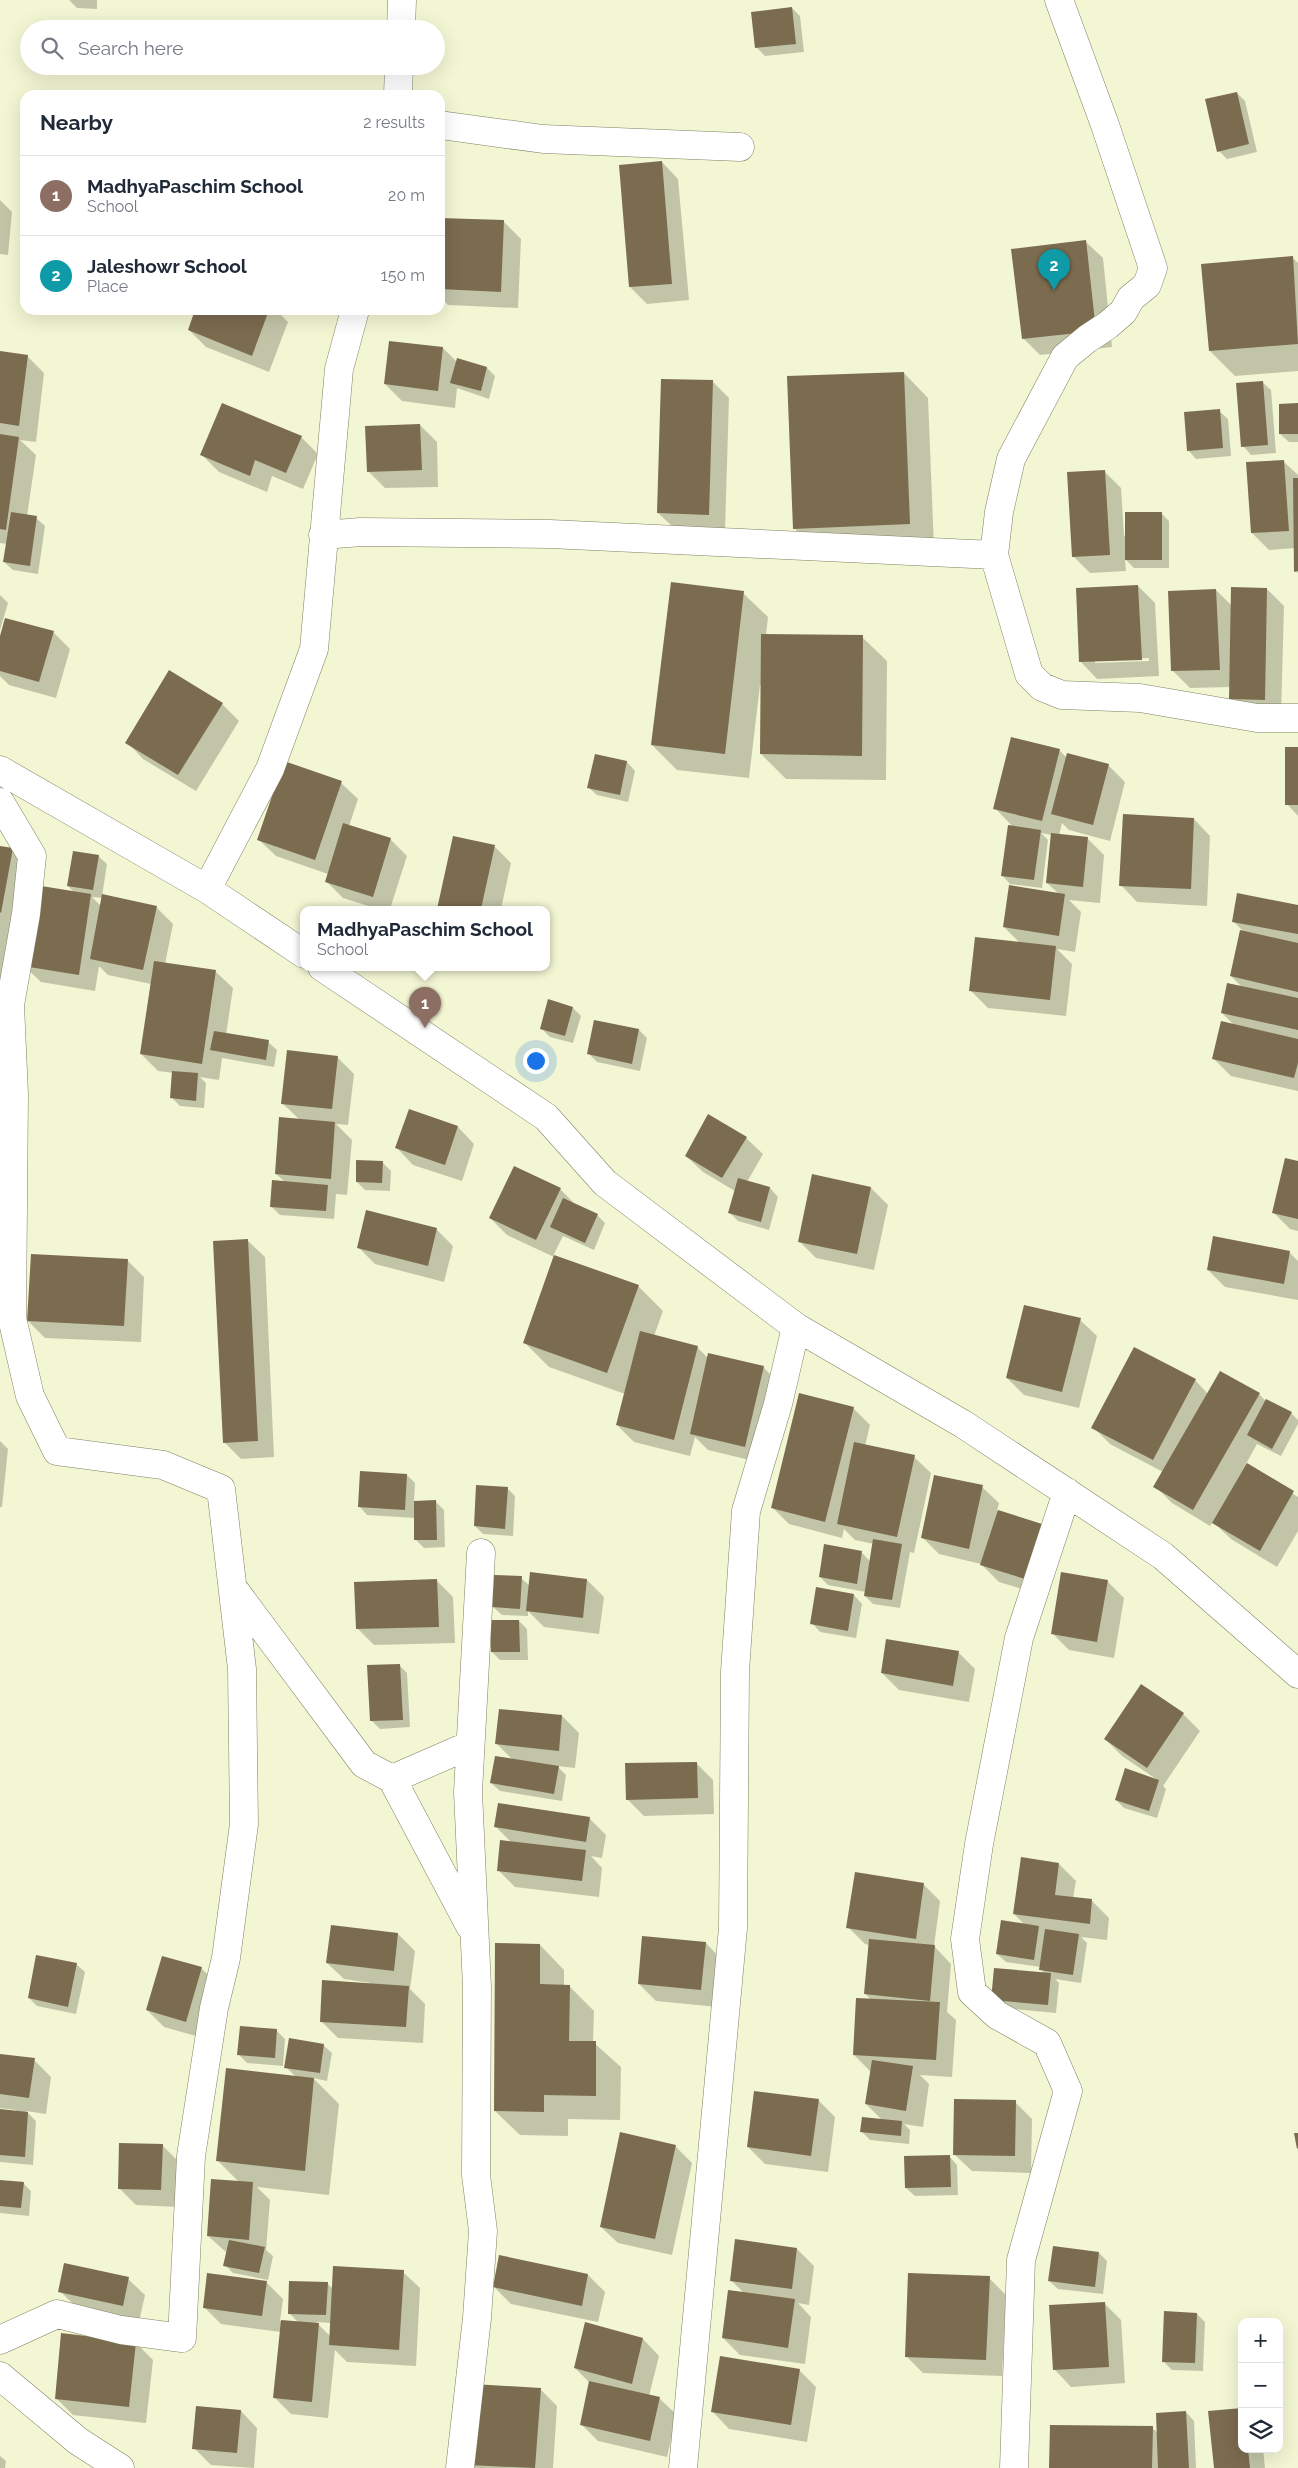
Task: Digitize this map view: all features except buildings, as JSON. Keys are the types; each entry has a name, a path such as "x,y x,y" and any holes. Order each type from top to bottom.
{"street":[{"path":"401,20 402,0"},
{"path":"1060,0 1106,125 1153,268 1146,285 1131,298 1123,312 1108,326 1086,339 1065,357 1011,459 999,512 994,555 1029,674 1042,687 1062,695 1140,698 1257,718 1298,718"},
{"path":"398,90 399,75"},
{"path":"445,126 543,139 740,147"},
{"path":"207,889 270,769 314,649 339,369 354,315"},
{"path":"323,534 361,532 560,534 994,555"},
{"path":"0,770 207,889 300,951"},
{"path":"0,802 32,856 26,914 10,1005 14,1094 12,1318 30,1396 57,1451 163,1465 221,1489 242,1669 244,1824 226,1958 214,2008 191,2156 182,2338 120,2330 56,2314 0,2340"},
{"path":"328,971 546,1117 605,1183 796,1327 963,1424 1163,1556 1298,1674"},
{"path":"684,2468 733,1928 736,1672 746,1511 778,1404 796,1327"},
{"path":"1014,2468 1021,2260 1068,2091 1047,2043 997,2015 972,1992 965,1939 979,1844 1018,1638 1067,1492"},
{"path":"460,2468 477,2318 483,2231 476,2175 477,1987 468,1792 481,1553"},
{"path":"232,1586 364,1764 392,1779 474,1934"},
{"path":"392,1779 470,1745"},
{"path":"0,2376 78,2441 120,2468"}],"place":[{"name":"Jaleshowr School","path":"1054,290"},
{"name":"MadhyaPaschim School","path":"425,1028"}]}
